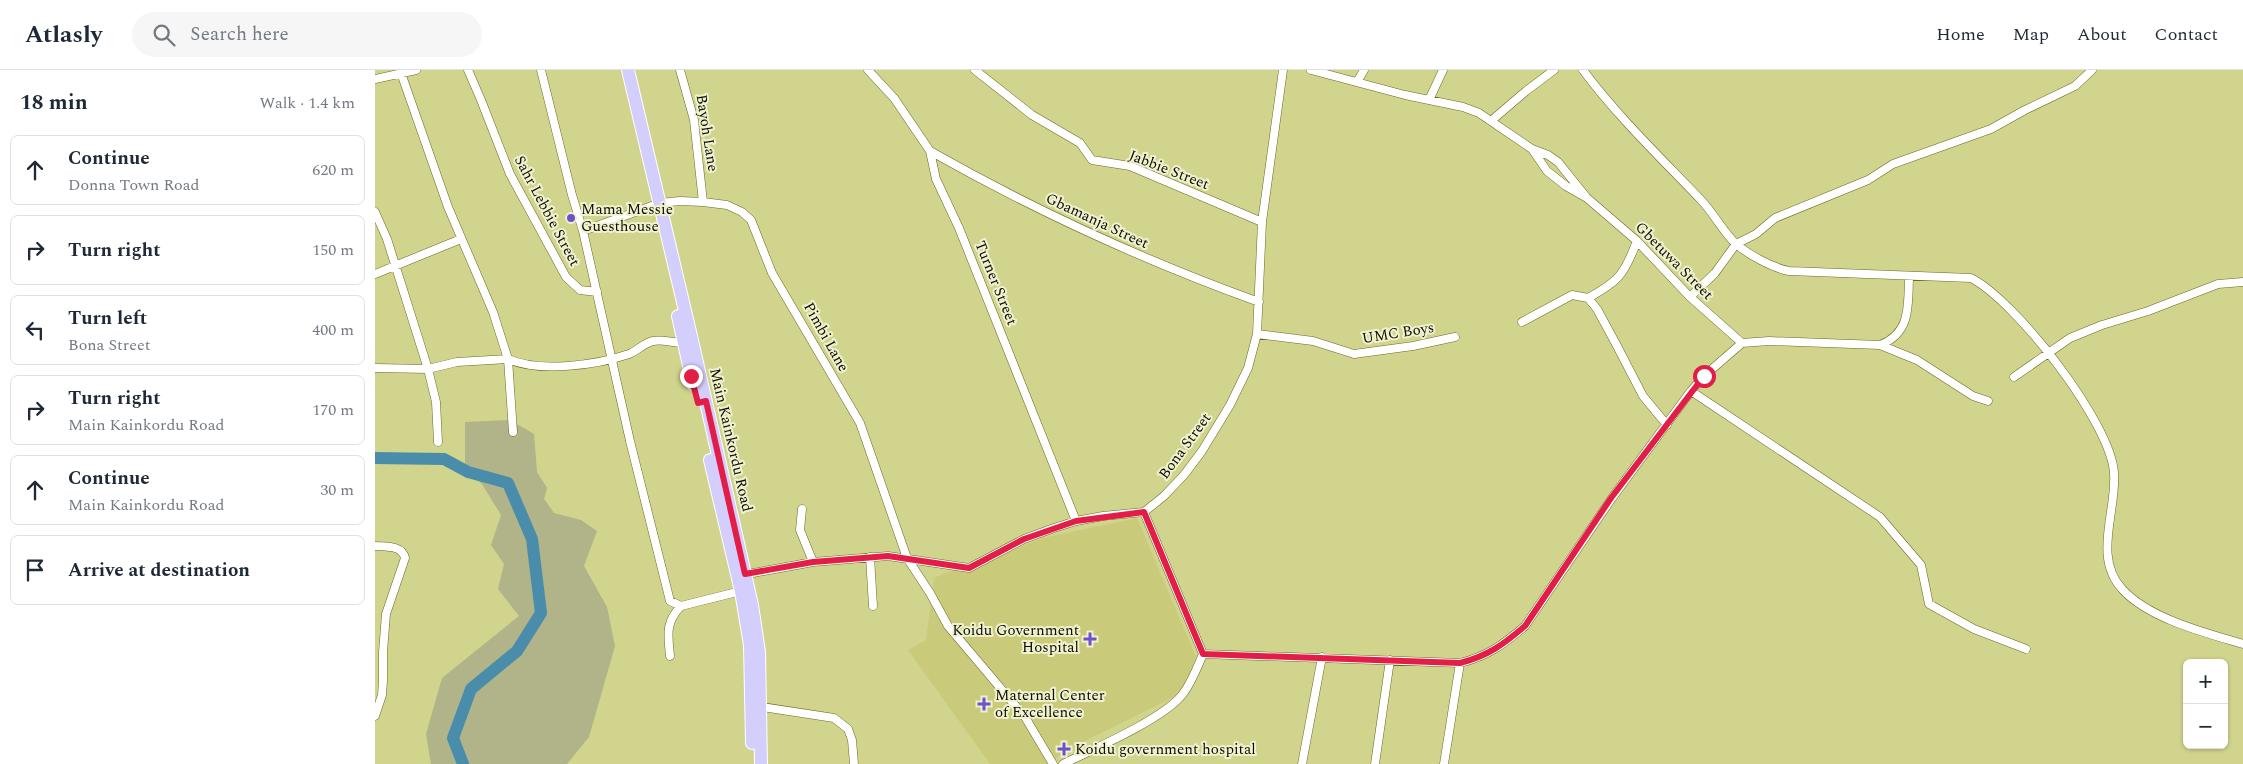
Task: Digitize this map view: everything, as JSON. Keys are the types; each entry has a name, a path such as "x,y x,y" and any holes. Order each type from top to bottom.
{"main road":[{"name":"Main Kainkordu Road","path":"620,70 656,204 702,402 740,551 741,591 756,706 753,764"},
{"path":"628,70 656,204"},
{"name":"Main Kainkordu Road","path":"702,402 741,575"},
{"path":"741,575 758,636 756,706 761,764"}],"street":[{"path":"375,79 416,70"},
{"name":"Sahr Lebbie Street","path":"467,70 481,100 509,174 566,276 580,290 597,292"},
{"path":"541,70 572,195 583,230 670,601 681,606"},
{"name":"Bayoh Lane","path":"680,70 694,120 703,202"},
{"name":"Turner Street","path":"869,70 894,98 930,151 936,179 959,228 1076,521"},
{"name":"Jabbie Street","path":"975,70 1031,115 1080,144 1092,160 1130,166 1262,222"},
{"name":"Bona Street","path":"1144,512 1184,475 1202,451 1230,405 1248,368 1257,334 1262,222 1283,70"},
{"path":"1311,70 1463,107 1479,113 1532,149 1548,155 1558,162 1587,198"},
{"path":"1357,82 1364,70"},
{"path":"1429,100 1443,70"},
{"path":"1491,121 1554,70"},
{"path":"1583,70 1597,89 1658,157 1703,202 1736,244 1780,269 1909,277 1959,277 1971,278 1981,283 2007,307 2050,353 2095,422 2111,454 2114,474 2107,533 2108,562 2122,590 2139,604 2174,621 2243,644"},
{"path":"1690,297 1715,273 1736,244 1756,234 1775,218 1868,180 1893,164 1991,129 2075,86 2092,70"},
{"path":"401,73 461,239 493,312 508,359 513,432"},
{"path":"1532,149 1547,171 1566,186 1587,198"},
{"name":"Gbamanja Street","path":"930,151 1014,197 1104,240 1183,275 1259,302"},
{"name":"Gbetuwa Street","path":"1587,198 1637,241 1690,297 1741,343"},
{"name":"Pimbi Lane","path":"583,230 656,204 703,202 727,205 742,212 751,220 772,273 861,423 907,558 948,626 1025,717 1053,764"},
{"path":"375,212 396,265 428,369 436,402 438,442"},
{"path":"375,274 461,239"},
{"path":"1522,322 1572,295 1588,298 1613,284 1629,262 1637,241"},
{"path":"1203,654 1460,663 1481,658 1503,644 1525,626 1611,498 1691,391 1704,376 1741,343 1769,340 1881,344 1893,340 1904,325 1909,277"},
{"path":"2014,377 2070,338 2102,324 2148,311 2218,284 2243,282"},
{"path":"1588,298 1611,335 1643,396 1667,425"},
{"name":"UMC Boys","path":"1257,334 1313,341 1354,354 1394,350 1455,337"},
{"path":"375,368 428,369 457,362 508,359 532,365 573,366 629,354 654,341 687,340"},
{"path":"1881,344 1917,360 1973,396 1988,401"},
{"path":"1691,391 1880,517 1921,565 1929,604 1974,629 2026,649"},
{"path":"802,509 800,530 813,562"},
{"path":"741,575 813,562 870,557 907,558 969,568 1024,539 1076,521 1144,512 1203,654 1184,693 1177,701 1130,730 1063,764"},
{"path":"375,546 399,549 404,553 405,558 386,614 382,695 375,716"},
{"path":"870,557 873,606"},
{"path":"670,656 669,624 672,616 681,606 741,591"},
{"path":"1302,764 1322,658"},
{"path":"1375,764 1390,660"},
{"path":"1444,764 1460,663"},
{"path":"756,706 834,718 844,724 852,740 854,764"}],"shaded area":[{"path":"510,420 534,434 537,472 547,488 544,499 554,513 581,520 597,531 584,566 607,607 615,646 589,737 567,764 431,764 426,734 442,678 519,616 498,589 504,564 491,545 501,515 482,484 465,470 465,422"},
{"name":"Koidu Government Hospital","path":"1137,518 1196,657 1182,693 1083,742 1046,764 990,764 908,650 926,640 934,578 989,555 1014,549 1043,538"}],"waterway":[{"path":"375,458 444,459 468,472 508,483 532,539 541,613 517,651 471,689 453,738 463,764"}],"place":[{"name":"Mama Messie Guesthouse","path":"571,218"},
{"name":"Koidu Government Hospital","path":"1090,639"},
{"name":"Maternal Center of Excellence","path":"984,704"},
{"name":"Koidu government hospital","path":"1064,749"}],"route":[{"path":"691,376 698,403 706,401 745,574 813,562 888,556 969,568 1024,539 1054,528 1076,521 1103,516 1144,512 1203,654 1460,663 1481,658 1497,649 1525,626 1611,498 1704,376"}]}
